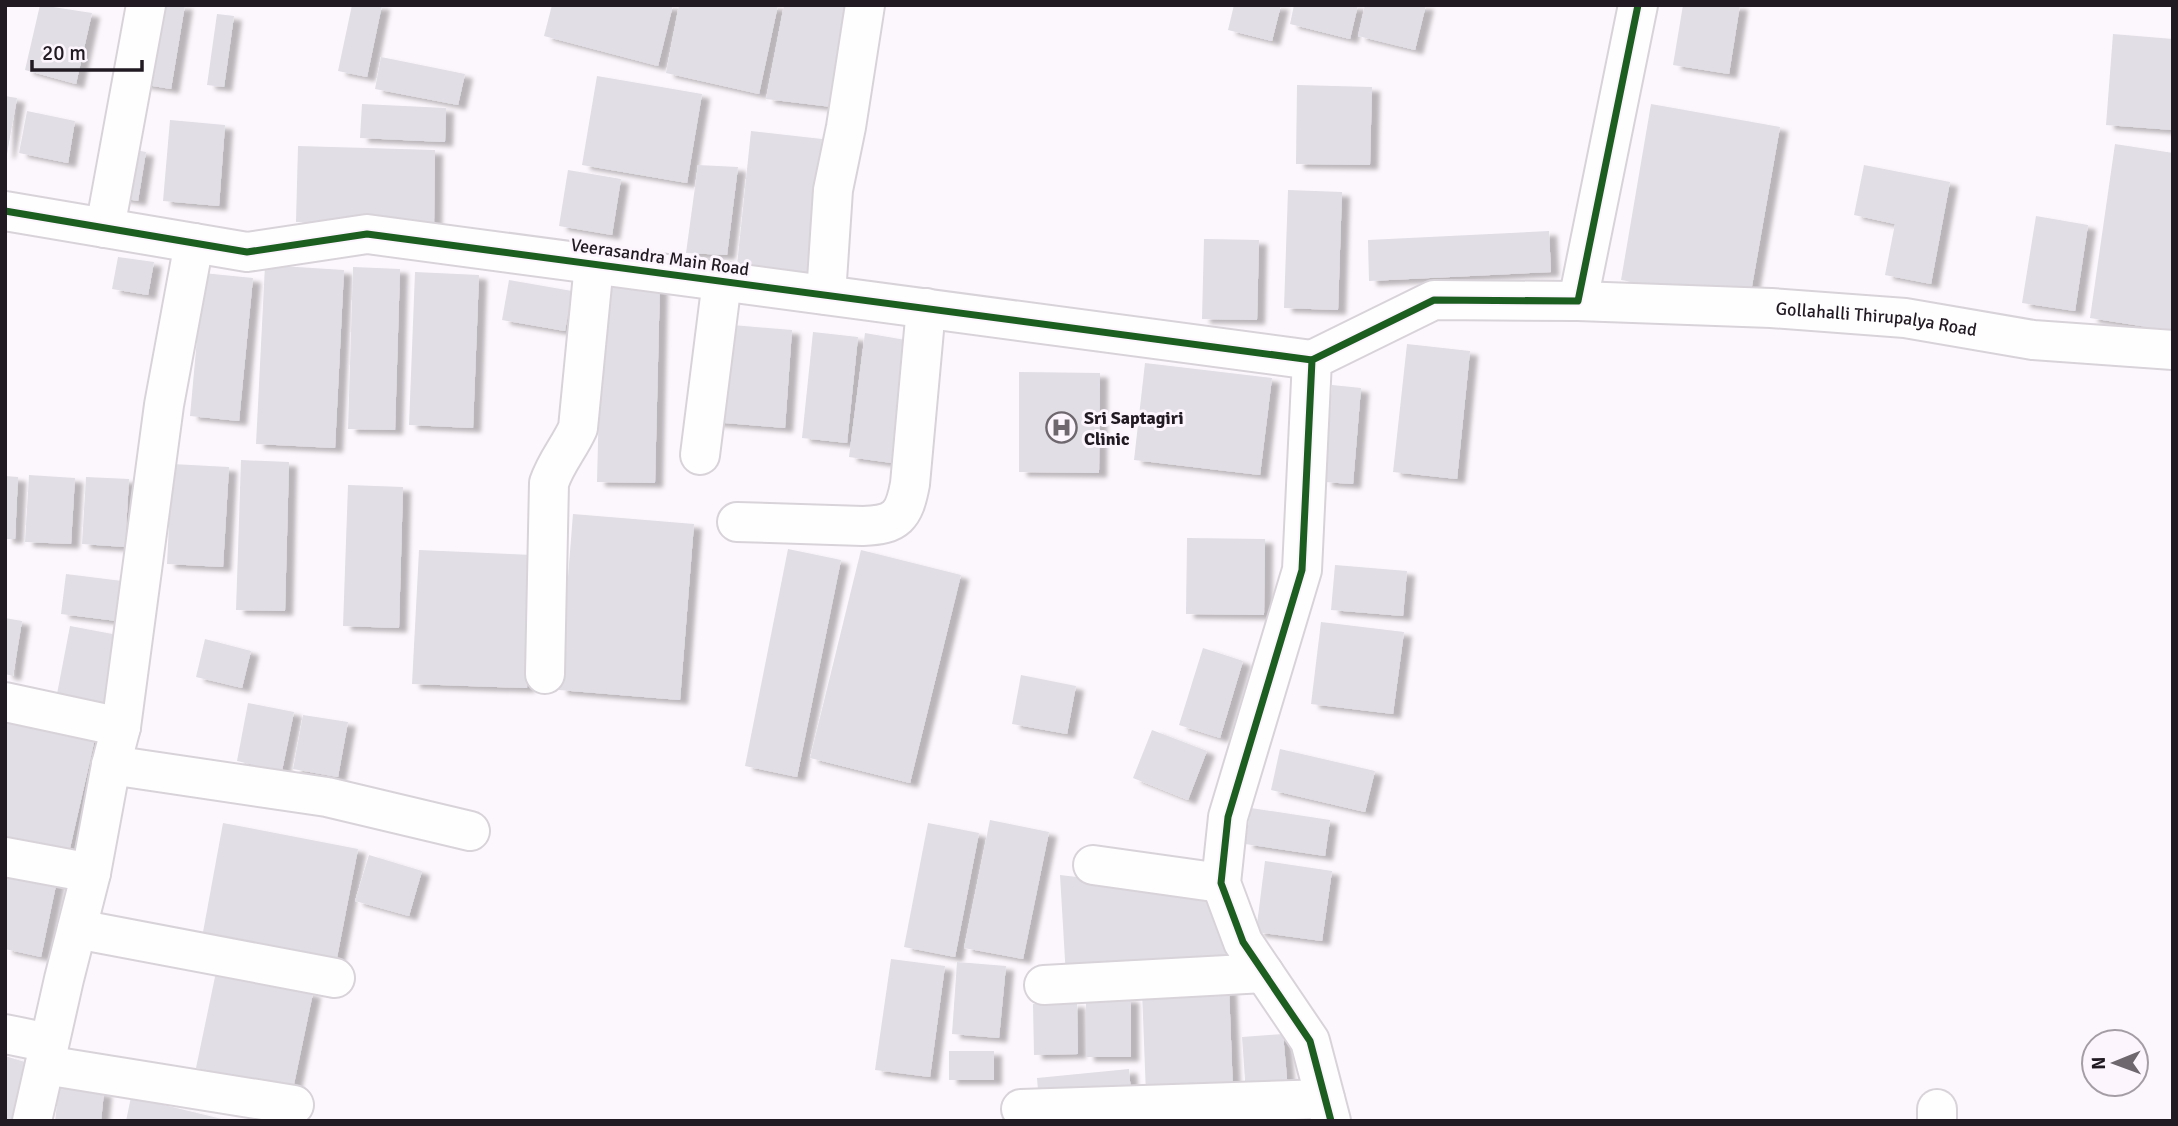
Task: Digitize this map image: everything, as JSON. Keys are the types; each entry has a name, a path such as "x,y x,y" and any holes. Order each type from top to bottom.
{"street":[{"path":"105,228 146,5"},
{"path":"826,295 833,190 865,5"},
{"path":"1578,301 1638,5"},
{"name":"Veerasandra Main Road","path":"5,211 247,252 367,234 1312,360"},
{"path":"32,1121 92,873 111,765 121,727 164,405 194,243"},
{"path":"545,674 549,483 554,467 578,428 594,264"},
{"path":"700,455 722,281"},
{"name":"Gollahalli Thirupalya Road","path":"1312,360 1434,300 1578,301 1771,308 1905,318 2033,340 2173,350"},
{"path":"737,522 882,526 899,517 907,502 910,484 926,308"},
{"path":"1021,1109 1328,1110 1310,1041 1243,942 1221,883 1228,817 1302,570 1312,360"},
{"path":"5,702 121,727"},
{"path":"111,765 327,797 470,831"},
{"path":"5,857 92,873"},
{"path":"1093,865 1221,883"},
{"path":"77,929 335,978"},
{"path":"1044,985 1264,973"},
{"path":"5,1034 47,1054 294,1105"}],"building":[{"path":"40,5 92,13 76,84 25,70"},
{"path":"155,5 185,5 171,89 141,84"},
{"path":"352,5 382,5 367,77 338,71"},
{"path":"552,5 673,5 658,66 544,36"},
{"path":"679,5 778,5 759,94 666,73"},
{"path":"784,5 855,5 840,108 766,99"},
{"path":"1234,5 1281,5 1272,41 1228,30"},
{"path":"1294,5 1358,5 1350,39 1290,24"},
{"path":"1365,5 1426,5 1415,50 1358,36"},
{"path":"1683,5 1740,5 1729,74 1673,65"},
{"path":"217,14 234,16 224,87 207,85"},
{"path":"2113,34 2173,39 2173,130 2106,125"},
{"path":"381,57 465,74 458,105 375,89"},
{"path":"597,76 702,94 687,183 582,165"},
{"path":"1297,85 1372,87 1370,165 1296,164"},
{"path":"5,96 17,98 7,154 5,154"},
{"path":"362,104 446,108 445,142 360,138"},
{"path":"1651,104 1780,127 1749,303 1621,280"},
{"path":"27,111 75,121 68,163 19,153"},
{"path":"170,120 225,125 219,206 163,201"},
{"path":"751,131 822,139 808,272 737,265"},
{"path":"2115,144 2173,153 2173,331 2090,318"},
{"path":"298,146 435,150 434,226 296,222"},
{"path":"124,148 146,152 138,201 116,197"},
{"path":"698,165 738,167 727,255 686,253"},
{"path":"1864,165 1950,182 1931,284 1885,275 1895,224 1854,215"},
{"path":"568,170 621,179 612,235 559,226"},
{"path":"1288,190 1342,192 1338,310 1284,308"},
{"path":"2036,216 2088,225 2075,311 2022,303"},
{"path":"1549,231 1551,272 1369,281 1368,240"},
{"path":"1204,239 1259,240 1257,320 1202,319"},
{"path":"118,257 154,262 148,295 112,289"},
{"path":"265,265 344,270 335,448 256,444"},
{"path":"353,267 400,269 395,430 348,429"},
{"path":"415,272 479,275 473,428 409,425"},
{"path":"203,273 253,278 239,421 190,416"},
{"path":"509,280 572,291 565,331 502,320"},
{"path":"602,281 660,282 655,483 597,482"},
{"path":"721,324 792,330 785,428 713,422"},
{"path":"813,332 858,337 847,443 802,438"},
{"path":"865,333 917,342 899,464 849,457"},
{"path":"1407,344 1470,351 1457,479 1393,472"},
{"path":"1145,363 1272,378 1260,475 1134,460"},
{"path":"1019,372 1100,373 1099,473 1019,472"},
{"path":"1332,385 1361,388 1353,484 1324,482"},
{"path":"241,460 289,462 285,611 236,610"},
{"path":"172,464 229,467 223,567 167,564"},
{"path":"29,475 75,478 71,544 25,542"},
{"path":"5,476 18,477 15,539 5,539"},
{"path":"86,477 129,479 125,547 82,544"},
{"path":"348,485 403,487 399,628 343,626"},
{"path":"573,514 694,524 680,700 559,690"},
{"path":"1187,538 1265,539 1264,615 1186,614"},
{"path":"788,549 841,560 797,777 745,766"},
{"path":"419,550 532,555 527,688 412,684"},
{"path":"861,550 961,575 910,783 810,758"},
{"path":"1335,565 1407,571 1403,616 1331,610"},
{"path":"66,574 122,581 117,621 61,614"},
{"path":"5,618 22,621 13,676 5,674"},
{"path":"1321,622 1404,632 1393,714 1311,704"},
{"path":"70,626 123,636 110,704 57,694"},
{"path":"205,639 251,651 242,688 196,677"},
{"path":"1203,648 1243,661 1220,738 1179,725"},
{"path":"1021,675 1076,686 1067,734 1012,724"},
{"path":"248,703 294,712 282,771 237,761"},
{"path":"5,712 96,734 68,857 5,842"},
{"path":"303,715 348,722 338,777 293,769"},
{"path":"1152,730 1207,751 1188,800 1133,778"},
{"path":"1280,749 1375,771 1365,812 1271,790"},
{"path":"1251,808 1330,820 1325,856 1245,844"},
{"path":"990,820 1049,832 1023,959 964,948"},
{"path":"223,823 358,849 335,968 201,943"},
{"path":"928,823 979,833 955,957 904,947"},
{"path":"369,855 422,871 409,916 355,901"},
{"path":"1265,861 1332,871 1322,941 1256,932"},
{"path":"5,862 59,871 41,957 5,949"},
{"path":"1060,875 1220,894 1248,968 1066,977"},
{"path":"891,959 945,966 930,1077 875,1070"},
{"path":"957,962 1006,966 999,1038 952,1034"},
{"path":"216,972 313,993 293,1089 196,1068"},
{"path":"1229,988 1233,1091 1146,1094 1142,991"},
{"path":"1086,997 1131,998 1131,1057 1086,1057"},
{"path":"1077,1003 1078,1054 1034,1055 1033,1004"},
{"path":"1283,1034 1288,1090 1246,1094 1242,1037"},
{"path":"949,1051 994,1051 994,1080 949,1080"},
{"path":"5,1056 28,1063 12,1121 5,1121"},
{"path":"1129,1069 1131,1093 1039,1102 1037,1078"},
{"path":"59,1087 104,1092 101,1121 55,1121"},
{"path":"131,1097 226,1120 226,1121 126,1121"}],"cycle path":[{"path":"1331,1121 1310,1041 1243,942 1221,883 1228,817 1302,570 1312,360 1434,300 1578,301 1638,5"},
{"path":"5,211 247,252 367,234 1312,360"}],"place":[{"name":"Sri Saptagiri Clinic","path":"1061,428"}]}
